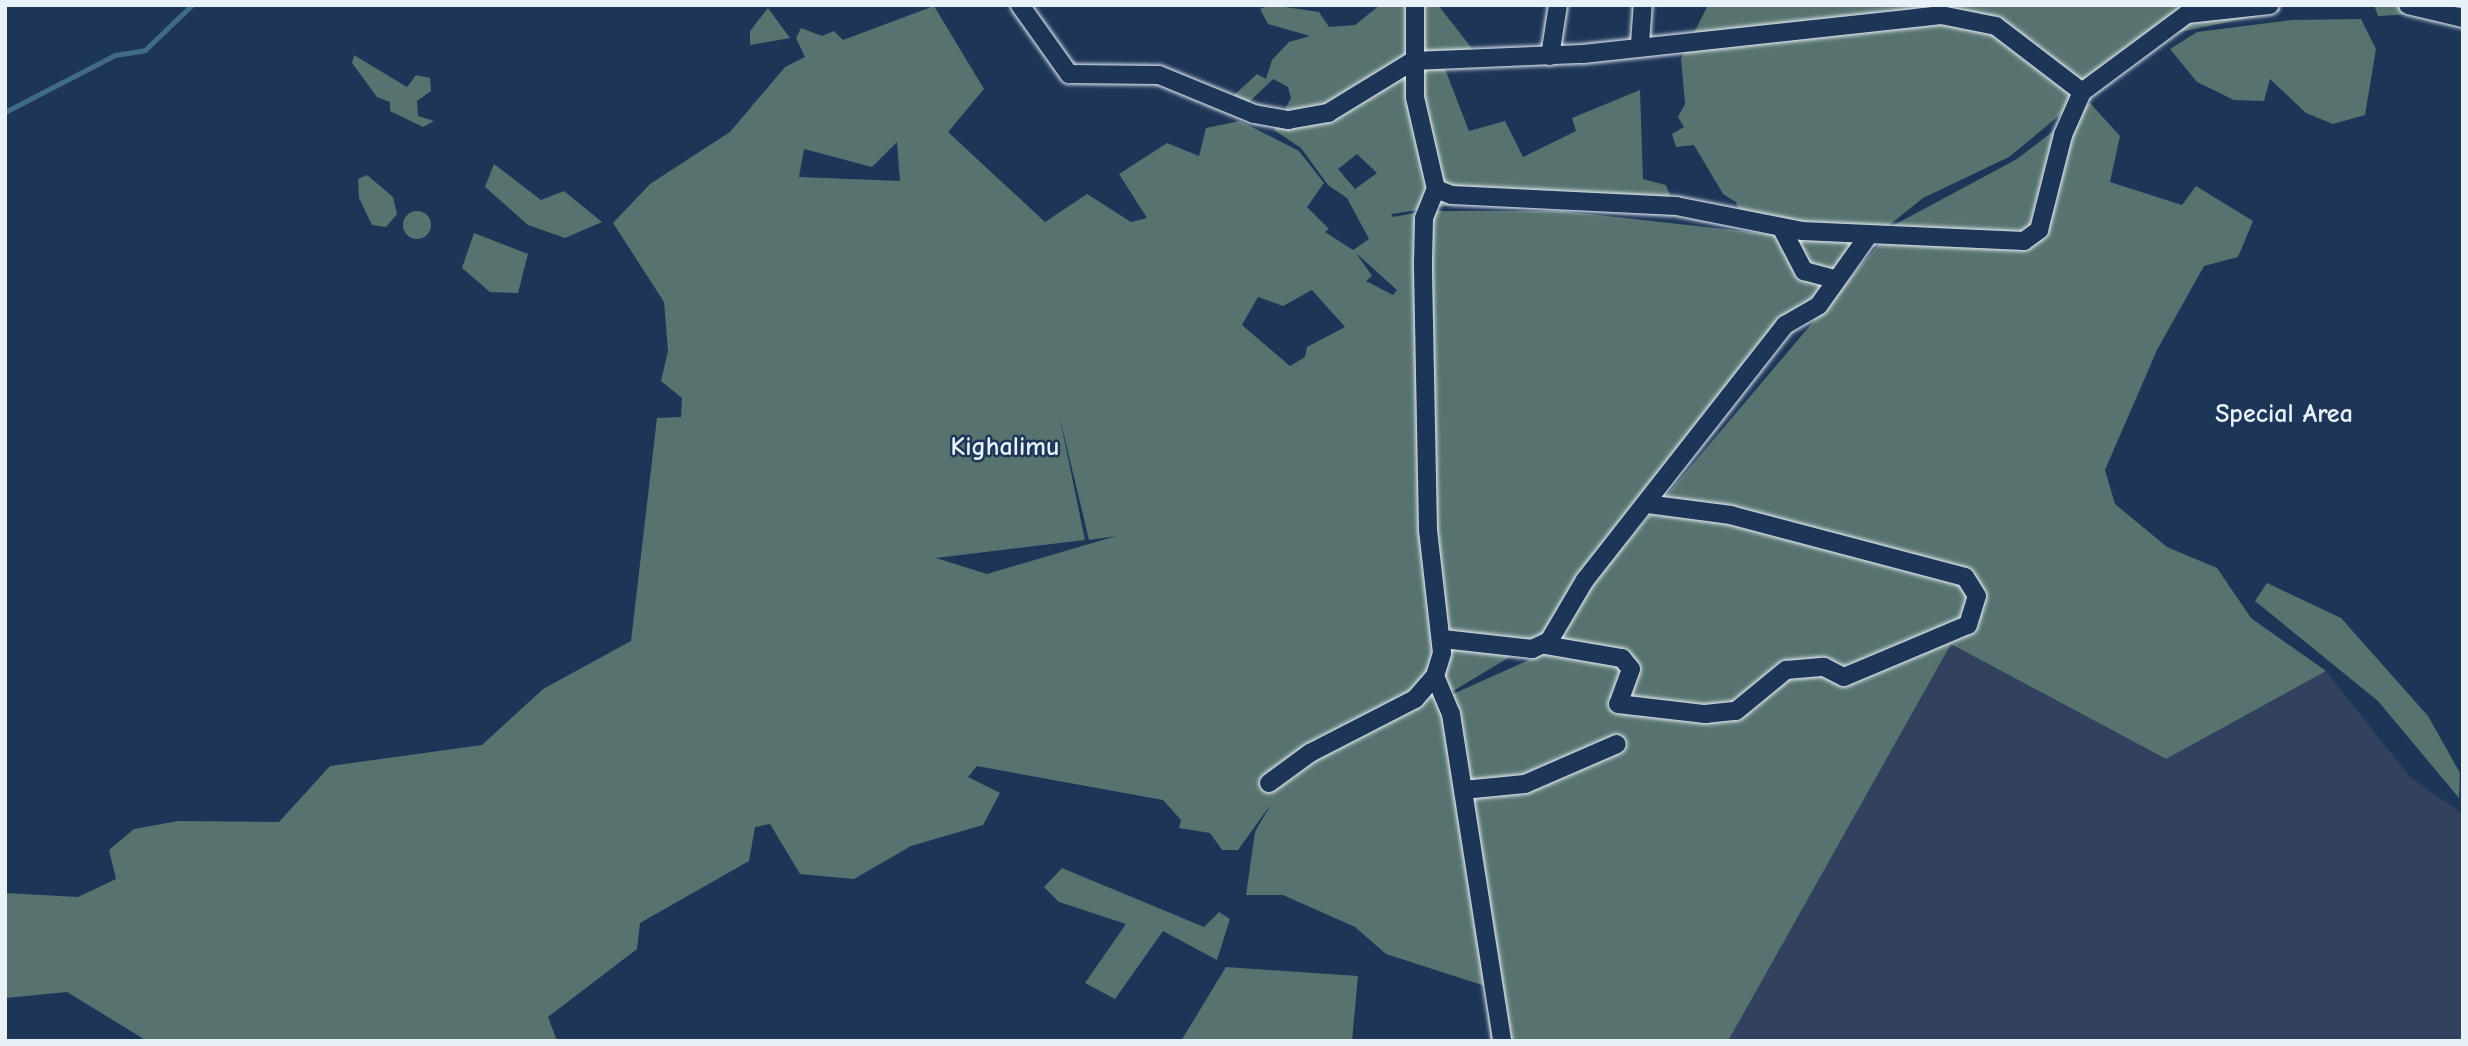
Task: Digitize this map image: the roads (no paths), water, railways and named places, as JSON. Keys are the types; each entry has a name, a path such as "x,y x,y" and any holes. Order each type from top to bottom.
{"street":[{"path":"1020,5 1068,74 1166,77 1234,107 1288,120 1328,113 1413,61 1550,56 1640,44 1941,15 1996,26 2082,92"},
{"path":"1269,783 1310,753 1415,699 1436,676 1443,639 1427,530 1424,218 1436,189 1413,61 1415,5"},
{"path":"1550,56 1558,5"},
{"path":"1640,44 1643,5"},
{"path":"1436,189 1452,195 1676,206 1781,227 1868,236 2034,238 2082,92 2180,18 2240,6 2270,5"},
{"path":"2408,5 2463,18"},
{"path":"1781,227 1804,271 1834,279"},
{"path":"1545,645 1585,580 1785,325 1819,304 1834,279 1868,236"},
{"path":"1443,639 1545,645 1622,658 1631,668 1618,704 1704,714 1736,710 1786,670 1824,667 1844,677 1968,625 1978,596 1965,576 1731,515 1646,504"},
{"path":"1436,676 1451,714 1502,1041"},
{"path":"1464,790 1525,784 1617,744"}],"waterway":[{"path":"5,112 115,55 145,50 192,5"}],"district":[{"name":"Special Area","path":"2284,415"},
{"name":"Kighalimu","path":"1005,448"}]}
